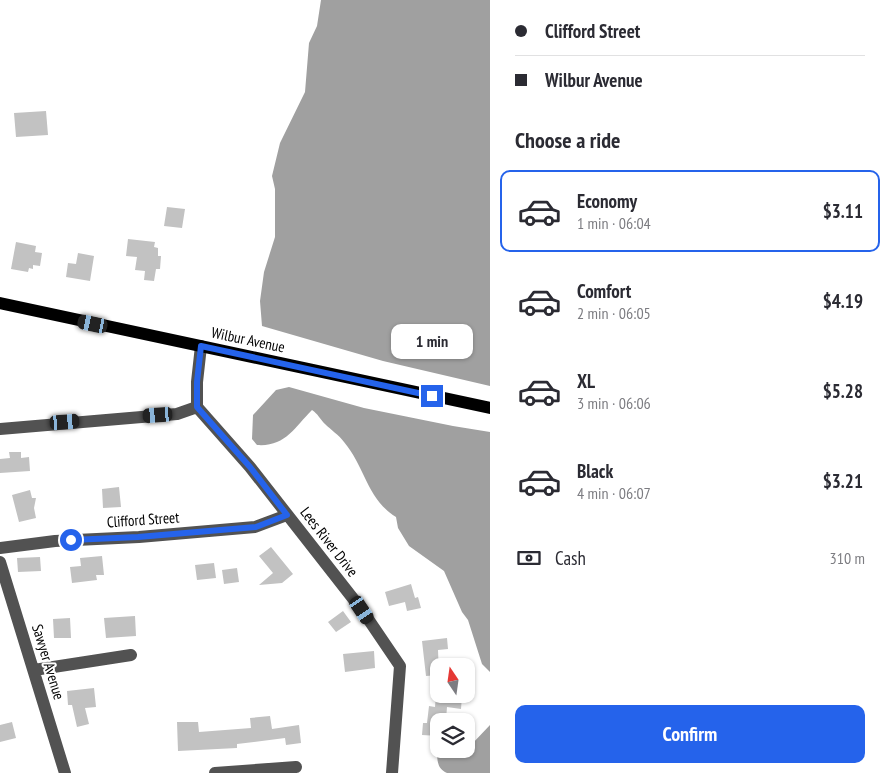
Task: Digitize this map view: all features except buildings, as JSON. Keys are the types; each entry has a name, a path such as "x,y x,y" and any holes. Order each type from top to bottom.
{"main road":[{"name":"Wilbur Avenue","path":"0,304 490,408"}],"street":[{"path":"0,429 177,414 197,407 197,382 201,346"},
{"name":"Lees River Drive","path":"197,407 250,467 362,610 400,666 392,773"},
{"name":"Clifford Street","path":"0,548 55,541 138,537 256,527 287,515"},
{"name":"Sawyer Avenue","path":"0,562 65,773"},
{"path":"34,670 131,655"},
{"path":"215,773 296,767"}],"shaded area":[{"path":"321,0 490,0 490,386 383,361 262,326 260,301 264,272 275,237 275,189 272,176 280,143 305,92 309,43 317,26"},
{"path":"289,387 364,408 490,432 490,672 482,664 468,620 462,612 444,571 409,546 398,528 396,517 386,510 372,492 357,462 342,439 316,413 312,410 294,430 275,443 257,445 252,439 253,415 276,390"},
{"path":"490,725 490,773 447,773 438,764 437,758 475,758 475,741"}],"route":[{"path":"71,540 138,537 256,527 287,515 250,467 197,407 197,382 201,346 432,396"}]}
